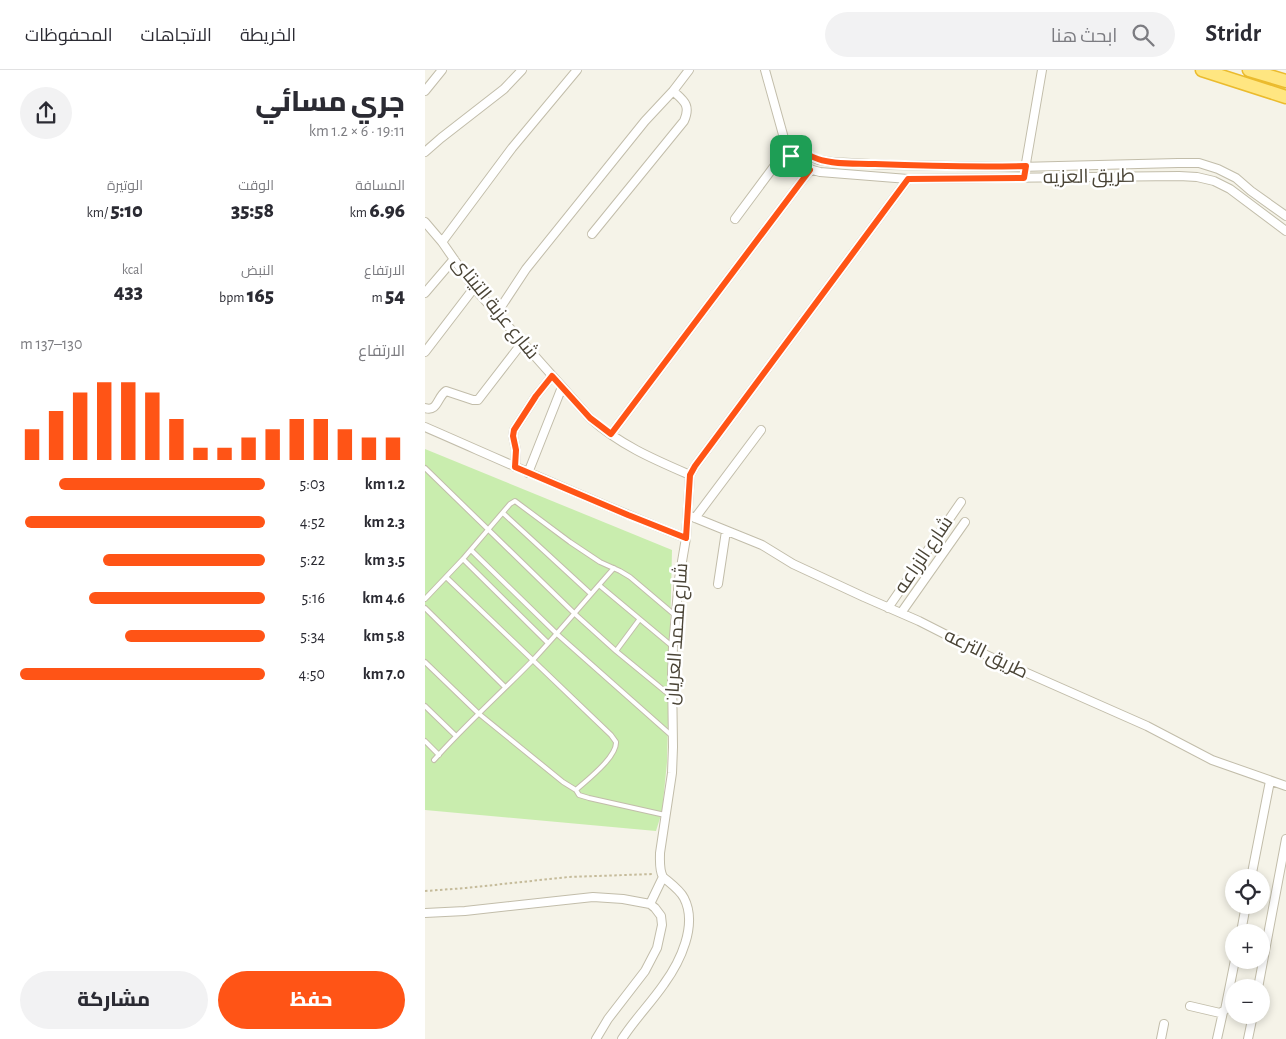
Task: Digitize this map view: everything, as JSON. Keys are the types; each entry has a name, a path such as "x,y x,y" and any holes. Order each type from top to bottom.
{"highway":[{"path":"1202,70 1286,97"},
{"path":"1249,70 1280,76"}],"street":[{"path":"425,91 442,70"},
{"path":"425,152 504,89 522,70"},
{"path":"442,242 511,148 577,70"},
{"path":"497,313 526,269 645,121 673,91 689,70"},
{"path":"611,434 810,170 800,165 787,149 765,70"},
{"path":"1024,178 1042,70"},
{"path":"593,234 684,121 687,115 685,102 673,91"},
{"name":"طريق العزيه","path":"787,149 797,143 809,156 819,160 899,165 1026,166 1199,163 1218,169 1236,178 1286,216"},
{"path":"735,219 787,149"},
{"name":"طريق العزيه","path":"810,170 908,179 1197,177 1214,181 1230,189 1286,231"},
{"path":"690,475 908,179"},
{"name":"شارع عزبة التيتاى","path":"427,228 442,242 474,288 590,418 637,451 690,475"},
{"path":"425,293 454,259"},
{"path":"425,352 474,288"},
{"path":"425,408 429,410 434,408 440,396 446,391 478,400 522,343"},
{"path":"515,467 514,430 536,396 552,376"},
{"path":"529,474 562,387"},
{"path":"425,427 529,474 686,538"},
{"path":"692,516 761,430"},
{"name":"شارع محمد العريان","path":"662,877 660,853 672,773 675,616 679,579 692,516 690,475"},
{"name":"شارع الزراعه","path":"888,608 961,502"},
{"name":"طريق الترعه","path":"692,516 762,545 793,564 919,621 984,654 1147,726 1212,760 1286,786"},
{"path":"901,613 965,522"},
{"path":"718,584 726,531"},
{"path":"1253,869 1270,781"},
{"path":"1260,979 1286,838"},
{"path":"622,1039 665,983 687,938 690,924 689,910 683,896 662,877 651,900"},
{"path":"425,913 480,910 593,897 651,900"},
{"path":"596,1039 645,971 657,948 662,925 661,916 651,900"},
{"path":"1217,1039 1223,1012 1226,1007 1233,969"},
{"path":"1189,1006 1220,1013 1223,1012"},
{"path":"1161,1039 1164,1024"},
{"path":"1248,1039 1251,1024"}],"lane":[{"path":"425,468 575,614 672,697"},
{"path":"425,599 463,559 510,504 515,501 600,562 630,577 675,616"},
{"path":"503,513 591,594"},
{"path":"471,550 557,634 673,737"},
{"path":"463,559 548,643"},
{"path":"433,760 557,634 614,568"},
{"path":"446,578 611,735 616,742 617,746 611,756 576,790"},
{"path":"599,585 673,647"},
{"path":"425,608 505,687"},
{"path":"615,650 639,620"},
{"path":"425,662 478,713 556,777 576,790 579,795 666,815"},
{"path":"425,706 456,736"},
{"path":"425,741 439,755"}],"path":[{"path":"425,891 568,877 662,877"}],"green space":[{"path":"425,449 672,550 667,762 662,812 656,831 425,810"}],"route":[{"path":"797,143 809,156 832,162 1026,166 1024,178 908,179 695,466 690,475 686,538 515,467 514,430 536,396 552,376 590,418 611,434 810,170 800,165 791,156 787,149 797,143"}]}
